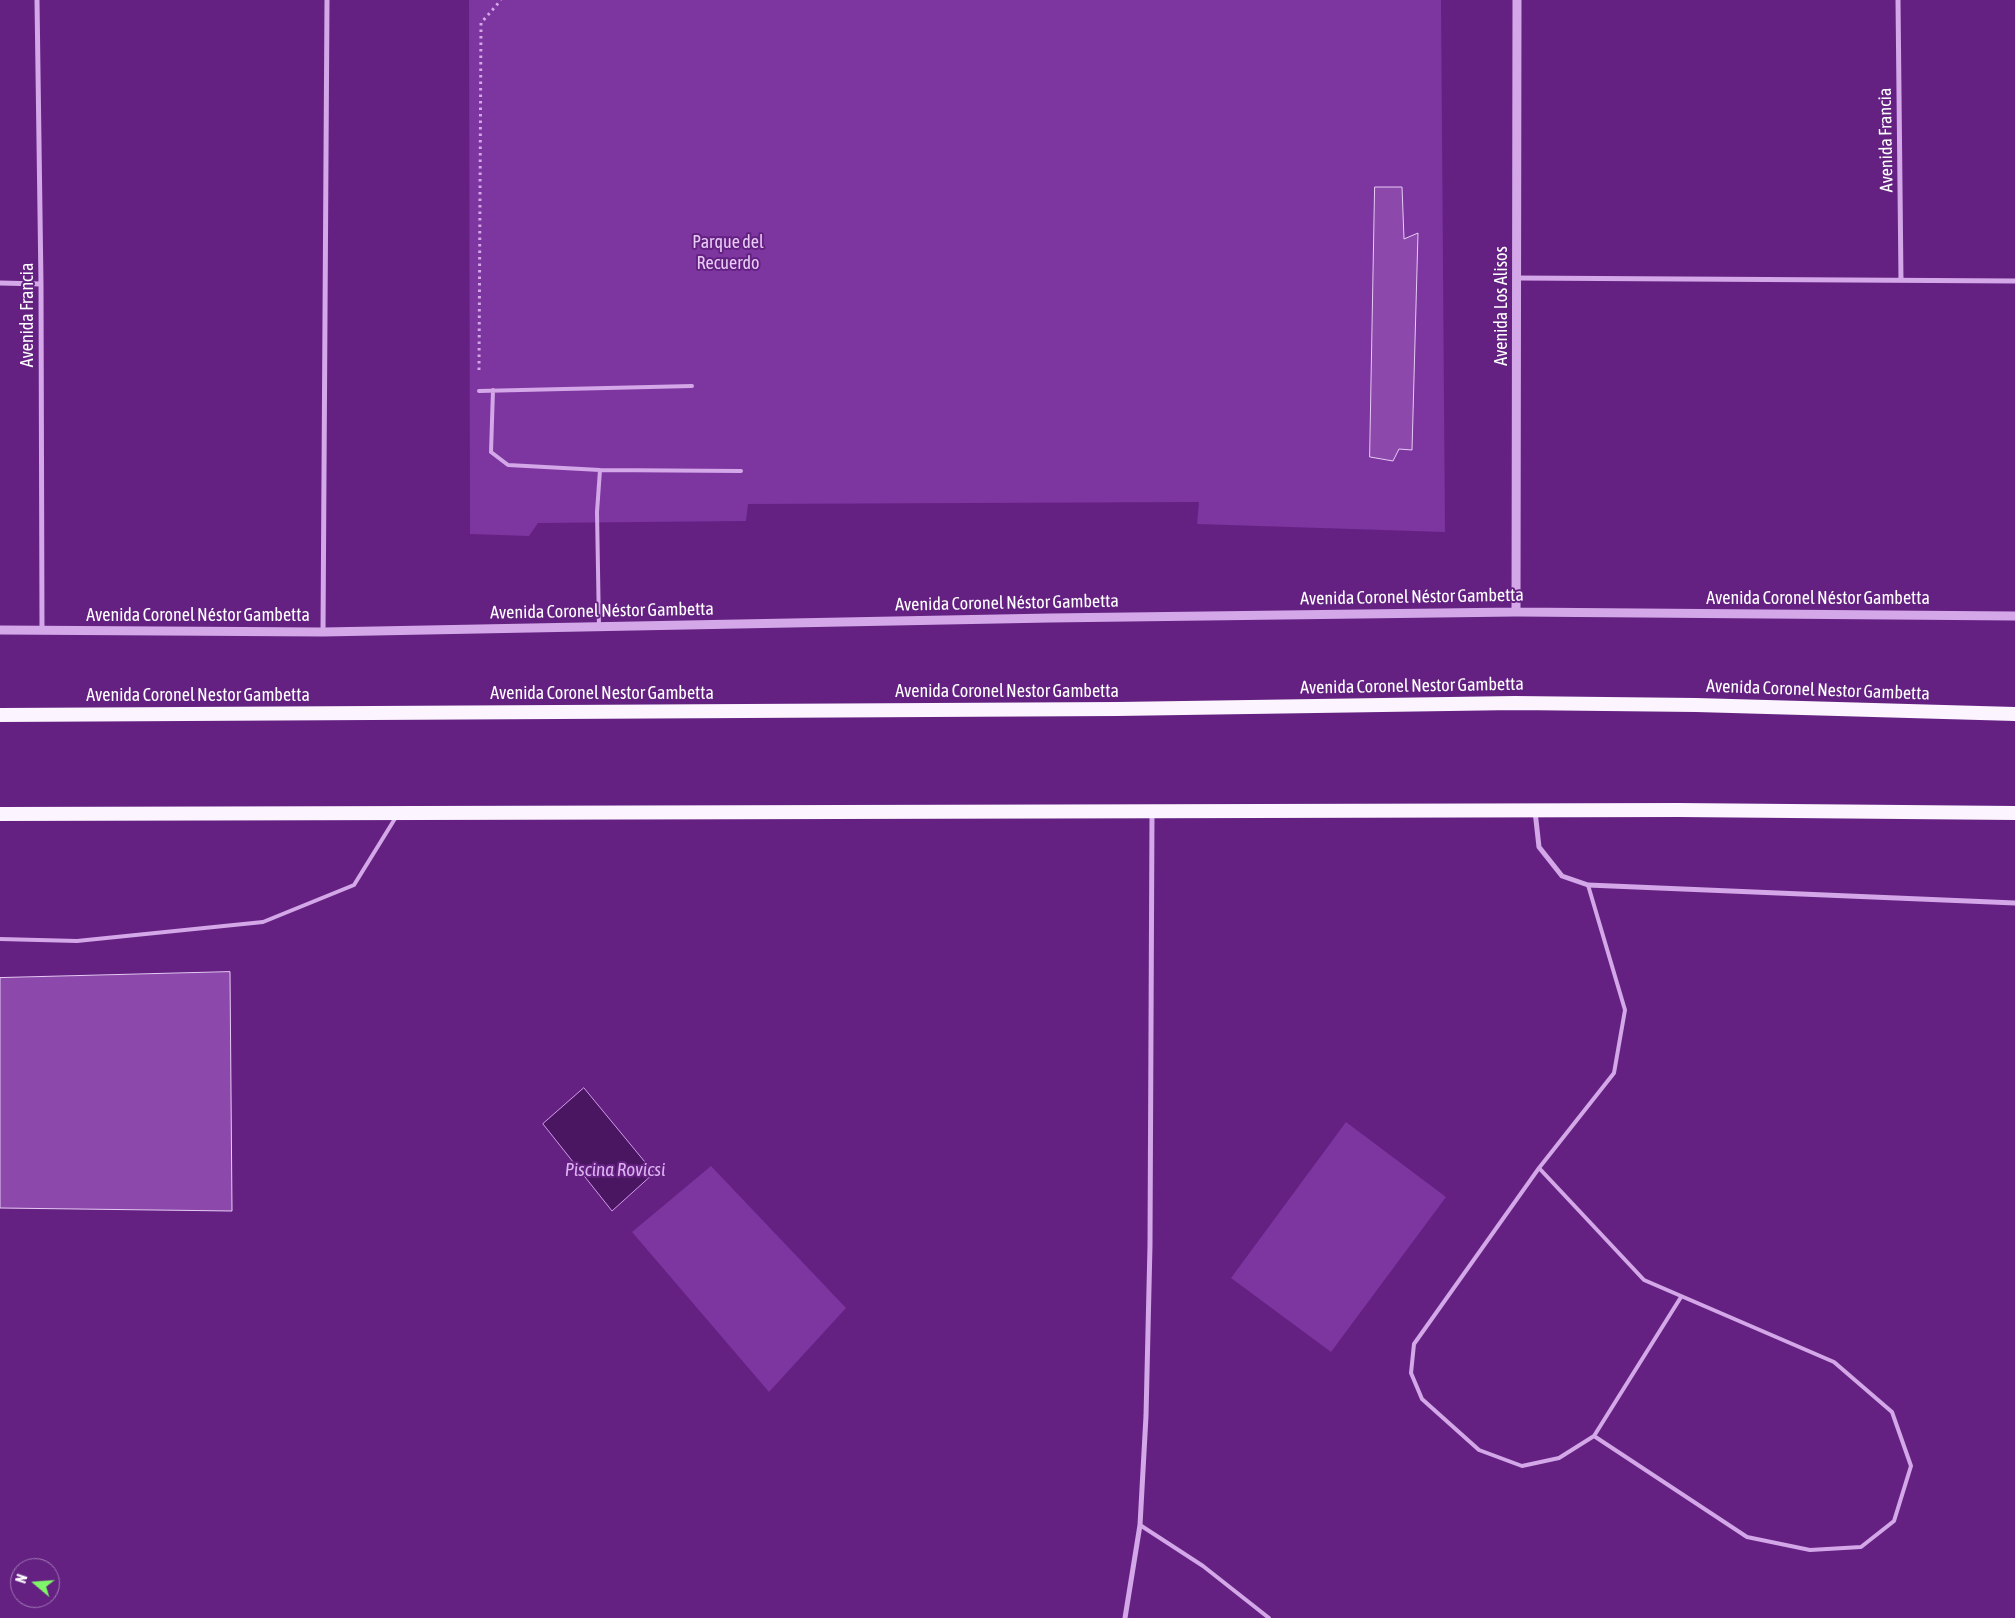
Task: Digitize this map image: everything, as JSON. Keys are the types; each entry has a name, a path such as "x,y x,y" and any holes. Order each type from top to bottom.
{"highway":[{"name":"Avenida Coronel Nestor Gambetta","path":"0,715 1117,709 1515,703 1696,705 2015,714"},
{"path":"0,814 1535,810 2015,813"}],"street":[{"name":"Avenida Francia","path":"38,0 42,631"},
{"path":"323,632 327,0"},
{"name":"Avenida Los Alisos","path":"1516,612 1517,0"},
{"name":"Avenida Francia","path":"1898,0 1901,280"},
{"path":"1517,278 2015,281"},
{"path":"0,284 41,284"},
{"name":"Avenida Coronel Néstor Gambetta","path":"0,630 323,632 1050,618 1516,612 2015,616"},
{"path":"1535,810 1539,847 1562,876 1588,885 2015,903"},
{"path":"1125,1618 1140,1525 1146,1416 1150,1245 1152,811"}],"lane":[{"path":"479,390 692,386"},
{"path":"493,390 491,452 508,465 600,470 740,471"},
{"path":"599,627 597,512 600,470"},
{"path":"0,939 77,941 263,922 354,885 399,813"},
{"path":"1588,885 1625,1010 1614,1073 1539,1168 1414,1344 1411,1373 1422,1400 1479,1450 1522,1466 1559,1458 1594,1436 1681,1297"},
{"path":"1539,1168 1644,1280 1834,1362 1892,1412 1910,1466 1894,1521 1861,1547 1810,1550 1748,1537 1594,1436"},
{"path":"1140,1525 1203,1566 1269,1618"}],"path":[{"path":"479,390 481,23 501,0"}],"green space":[{"name":"Parque del Recuerdo","path":"469,0 1441,0 1445,532 1197,524 1199,502 748,504 746,521 538,523 529,536 470,534"},
{"path":"1346,1122 1446,1197 1331,1352 1231,1278"},
{"path":"711,1166 846,1308 769,1392 632,1232"}],"water":[{"name":"Piscina Rovicsi","path":"584,1088 654,1173 612,1211 543,1124"}],"building":[{"path":"1375,187 1402,187 1404,239 1418,233 1412,450 1399,449 1393,461 1370,457"},
{"path":"230,972 232,1211 0,1208 0,978"}]}
